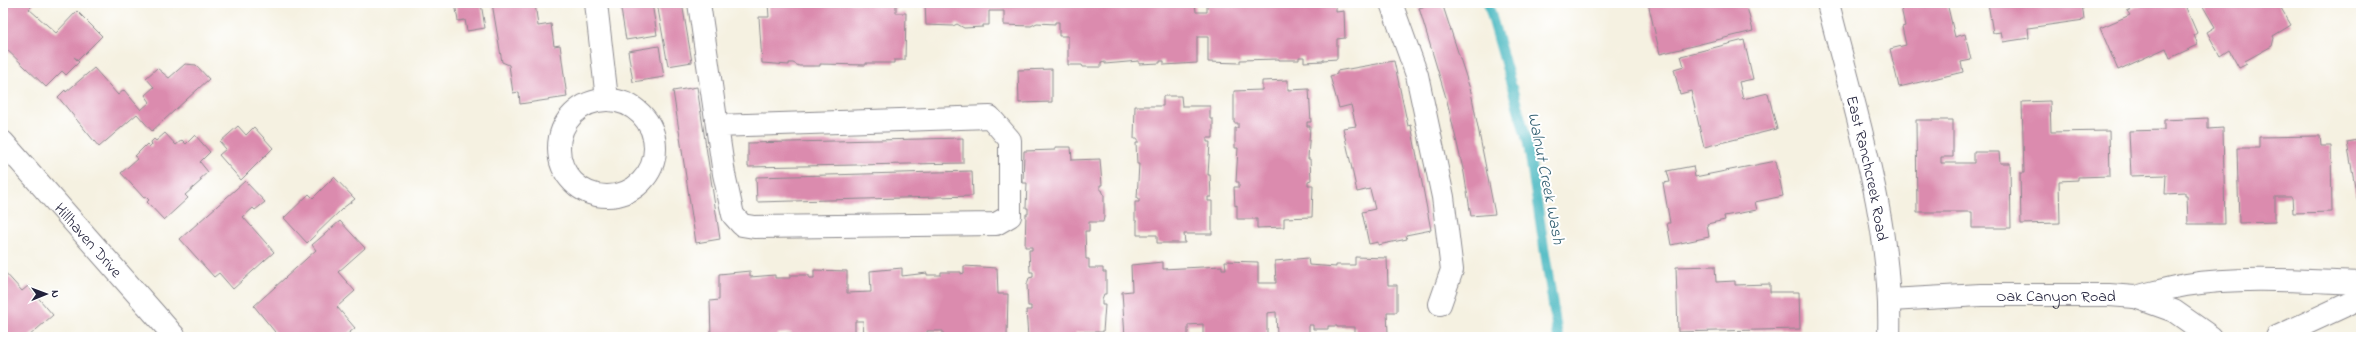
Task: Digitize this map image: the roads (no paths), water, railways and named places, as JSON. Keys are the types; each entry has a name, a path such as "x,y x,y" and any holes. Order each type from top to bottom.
{"street":[{"path":"596,3 607,99"},
{"path":"699,3 718,126 732,215 742,225 754,227 996,224 1010,216 1010,140 990,117 718,126"},
{"path":"1391,3 1417,74 1443,197 1452,270 1440,304"},
{"name":"East Ranchcreek Road","path":"1828,3 1864,146 1883,234 1890,300 1889,337"},
{"path":"607,99 627,103 643,116 653,133 655,153 648,172 635,187 616,195 596,195 578,187 565,171 559,152 561,132 571,115 588,103 607,99"},
{"name":"Hillhaven Drive","path":"3,142 175,337"},
{"path":"2135,297 2186,285 2214,282 2267,280 2361,283"},
{"name":"Oak Canyon Road","path":"1890,300 1981,295 2109,295 2135,297 2174,311 2211,337"},
{"path":"2277,337 2361,298"}],"waterway":[{"name":"Walnut Creek Wash","path":"1488,3 1528,144 1558,337"}]}
